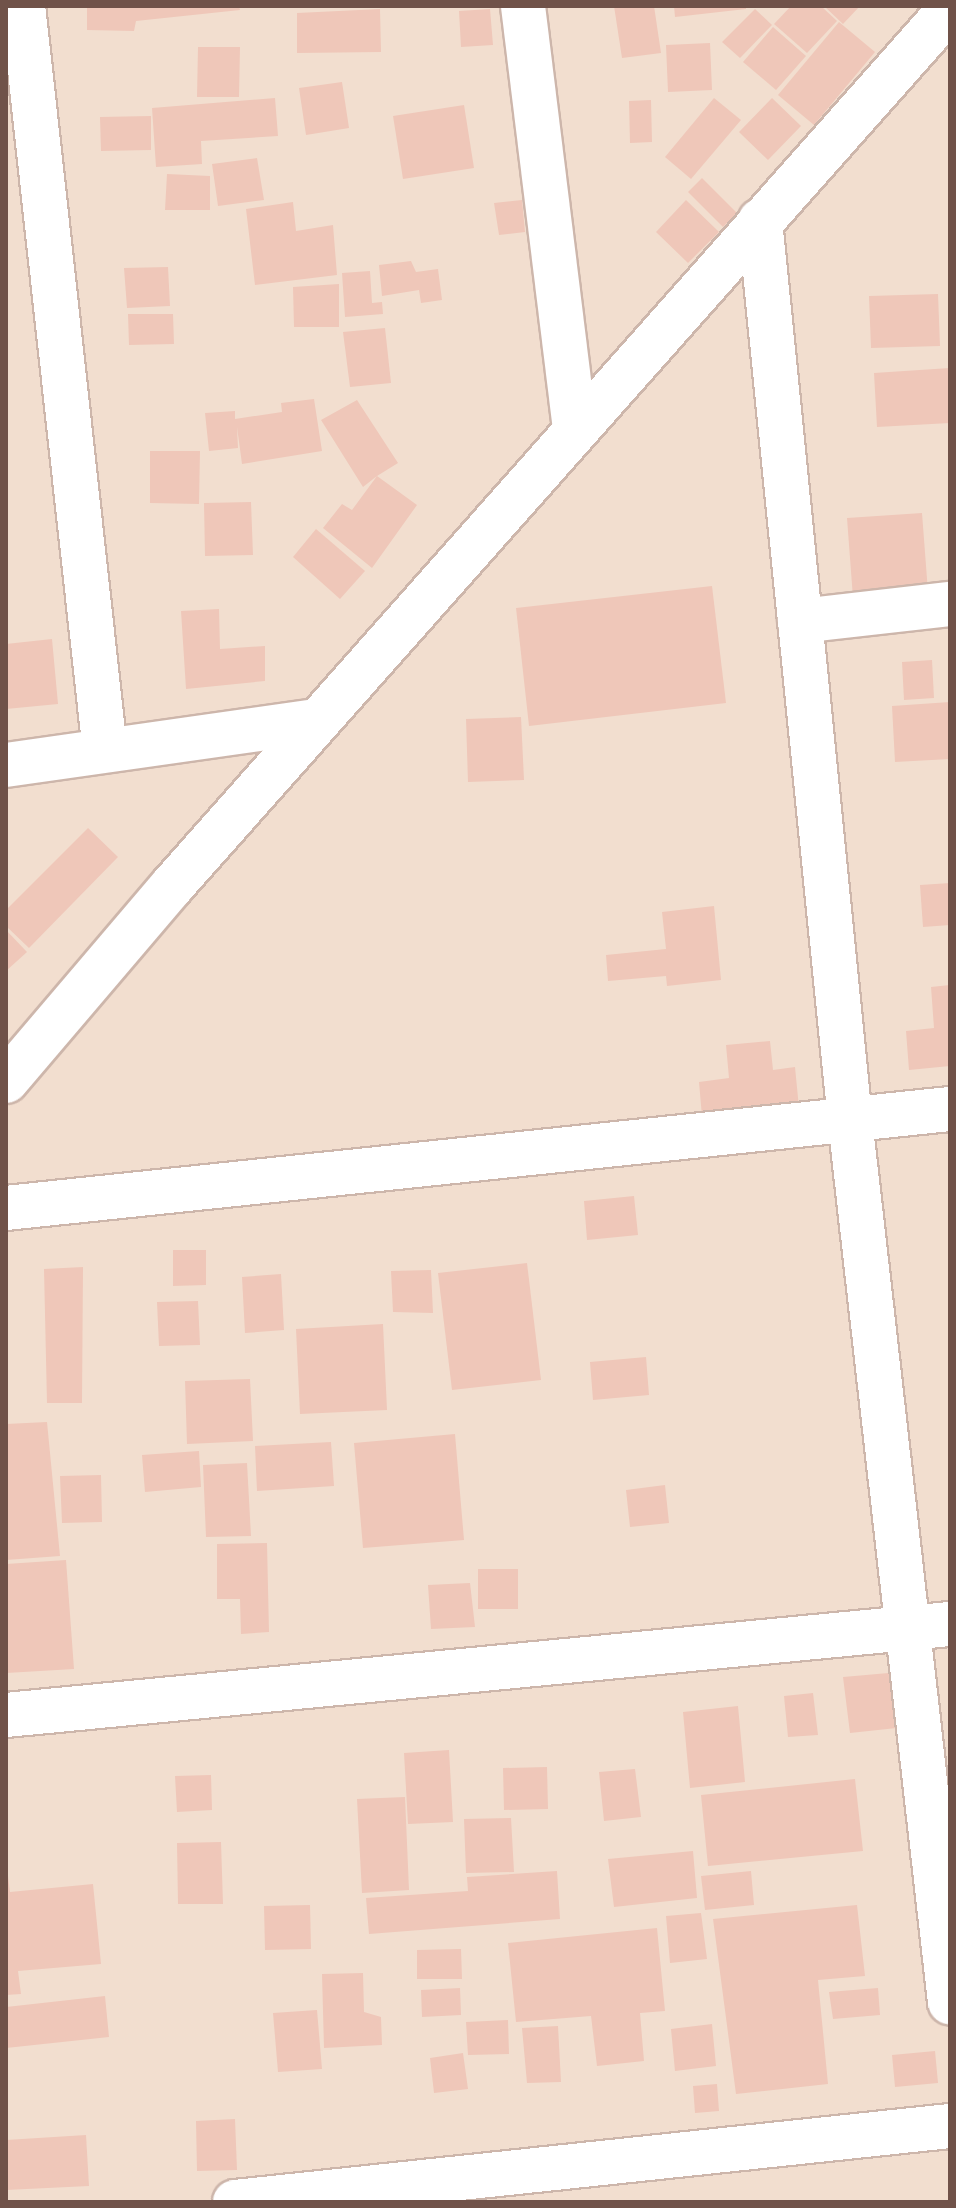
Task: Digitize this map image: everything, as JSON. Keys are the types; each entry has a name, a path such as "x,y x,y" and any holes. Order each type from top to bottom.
{"street":[{"path":"23,6 105,751"},
{"path":"523,6 575,430"},
{"path":"6,1081 317,721 950,9"},
{"path":"904,62 950,59"},
{"path":"760,221 850,1120 930,1626 950,2002"},
{"path":"800,621 950,604"},
{"path":"6,765 317,721"},
{"path":"6,1208 950,1109"},
{"path":"6,1715 930,1626"},
{"path":"235,2202 950,2126"}],"shaded area":[{"path":"6,6 950,6 950,2202 6,2202"}],"building":[{"path":"87,6 239,6 240,10 136,21 134,31 87,30"},
{"path":"614,6 654,6 661,53 622,58"},
{"path":"674,6 746,6 746,9 675,17"},
{"path":"791,6 821,6 837,21 807,53 774,24"},
{"path":"824,6 860,6 843,24"},
{"path":"380,9 381,52 297,53 297,13"},
{"path":"490,9 493,45 461,47 459,11"},
{"path":"755,9 772,25 740,58 722,42"},
{"path":"839,22 875,52 814,125 778,95"},
{"path":"773,27 806,56 776,90 743,62"},
{"path":"710,43 712,90 668,92 666,45"},
{"path":"198,47 240,47 239,97 197,97"},
{"path":"342,82 349,128 306,135 299,88"},
{"path":"275,98 278,136 201,141 202,164 156,167 152,108"},
{"path":"714,98 741,120 691,179 665,157"},
{"path":"772,98 801,126 768,160 739,132"},
{"path":"651,100 652,142 630,143 629,101"},
{"path":"464,105 474,168 403,179 393,116"},
{"path":"151,116 151,150 101,151 100,117"},
{"path":"257,158 264,200 218,206 212,164"},
{"path":"167,174 210,176 210,210 165,210"},
{"path":"702,178 737,213 723,227 688,192"},
{"path":"522,200 525,232 499,235 494,203"},
{"path":"686,200 719,232 688,263 656,232"},
{"path":"293,202 296,231 333,225 337,275 255,285 246,209"},
{"path":"411,261 416,272 438,269 442,300 421,303 419,290 382,296 379,265"},
{"path":"168,267 170,306 127,308 124,268"},
{"path":"370,271 372,303 382,302 383,314 345,317 342,273"},
{"path":"339,284 339,327 294,327 293,287"},
{"path":"938,294 940,346 871,348 869,296"},
{"path":"128,314 173,314 174,344 129,345"},
{"path":"385,328 391,383 350,387 343,332"},
{"path":"950,368 950,423 877,427 874,373"},
{"path":"314,399 322,451 242,464 237,427 238,448 209,451 205,413 235,411 235,419 282,412 281,403"},
{"path":"357,400 398,463 363,487 321,420"},
{"path":"150,451 200,451 199,504 150,503"},
{"path":"377,476 417,505 372,568 323,528 342,504 352,510"},
{"path":"251,502 253,555 205,556 204,503"},
{"path":"922,513 928,592 853,598 847,518"},
{"path":"316,529 365,571 340,599 293,557"},
{"path":"712,586 726,703 529,726 516,608"},
{"path":"219,609 220,649 265,646 265,681 186,689 181,611"},
{"path":"52,639 58,704 6,709 6,644"},
{"path":"932,660 934,698 904,700 902,662"},
{"path":"950,702 950,759 895,762 892,706"},
{"path":"521,717 524,780 468,782 466,719"},
{"path":"88,828 118,857 29,948 6,926 6,910"},
{"path":"950,883 950,925 923,927 920,885"},
{"path":"714,906 721,980 667,986 666,976 608,981 606,955 666,949 662,912"},
{"path":"6,930 27,952 6,971"},
{"path":"950,985 950,1066 909,1070 906,1031 934,1028 931,987"},
{"path":"770,1041 773,1070 795,1067 800,1118 703,1128 699,1082 729,1078 726,1045"},
{"path":"634,1196 638,1235 587,1240 584,1201"},
{"path":"173,1250 206,1250 206,1285 173,1286"},
{"path":"527,1263 541,1380 452,1390 438,1273"},
{"path":"83,1267 82,1403 47,1403 44,1269"},
{"path":"431,1270 433,1313 393,1312 391,1271"},
{"path":"281,1274 284,1330 245,1333 242,1277"},
{"path":"198,1301 200,1345 159,1346 157,1302"},
{"path":"383,1324 387,1410 300,1414 296,1329"},
{"path":"646,1357 649,1395 593,1400 590,1362"},
{"path":"250,1379 253,1441 187,1444 185,1381"},
{"path":"47,1422 60,1556 6,1560 6,1424"},
{"path":"455,1434 464,1540 363,1548 354,1443"},
{"path":"331,1442 334,1486 257,1491 255,1446"},
{"path":"199,1451 201,1487 145,1492 142,1455"},
{"path":"247,1463 251,1536 206,1537 203,1465"},
{"path":"101,1475 102,1522 62,1523 60,1476"},
{"path":"665,1485 669,1523 630,1527 626,1490"},
{"path":"267,1543 269,1632 241,1634 240,1599 217,1599 217,1544"},
{"path":"66,1560 74,1669 6,1673 6,1564"},
{"path":"478,1569 518,1569 518,1609 478,1609"},
{"path":"470,1583 475,1627 431,1629 428,1585"},
{"path":"900,1672 906,1727 850,1733 843,1677"},
{"path":"813,1693 818,1735 788,1737 784,1696"},
{"path":"738,1706 745,1782 690,1788 683,1712"},
{"path":"449,1750 453,1822 408,1824 404,1753"},
{"path":"547,1767 548,1809 504,1810 503,1768"},
{"path":"635,1769 641,1817 604,1821 599,1772"},
{"path":"211,1775 212,1810 177,1812 175,1776"},
{"path":"855,1779 863,1851 708,1866 701,1795"},
{"path":"405,1797 409,1890 362,1893 357,1799"},
{"path":"511,1818 514,1872 466,1873 464,1819"},
{"path":"221,1842 223,1904 178,1904 177,1843"},
{"path":"693,1851 697,1898 614,1907 608,1859"},
{"path":"557,1871 560,1919 369,1934 366,1898 468,1891 467,1877"},
{"path":"751,1871 754,1905 705,1910 701,1876"},
{"path":"8,1876 10,1892 93,1884 101,1964 18,1971 21,1994 6,1995"},
{"path":"310,1905 311,1949 265,1950 264,1906"},
{"path":"857,1905 865,1976 818,1980 828,2084 736,2094 713,1919"},
{"path":"701,1913 707,1959 670,1963 666,1916"},
{"path":"657,1928 665,2011 640,2013 644,2061 597,2066 591,2016 516,2022 508,1943"},
{"path":"461,1949 462,1979 417,1979 417,1950"},
{"path":"363,1973 364,2012 381,2017 382,2045 324,2048 322,1974"},
{"path":"460,1988 461,2015 422,2017 421,1990"},
{"path":"878,1988 880,2015 833,2019 829,1992"},
{"path":"105,1996 109,2037 6,2048 6,2007"},
{"path":"317,2010 322,2069 278,2072 273,2013"},
{"path":"508,2020 509,2054 468,2055 466,2022"},
{"path":"712,2024 716,2066 675,2071 671,2029"},
{"path":"558,2026 561,2082 527,2083 522,2028"},
{"path":"935,2051 938,2083 895,2087 892,2055"},
{"path":"463,2053 468,2089 434,2093 430,2058"},
{"path":"717,2084 719,2111 695,2113 693,2086"},
{"path":"235,2119 237,2170 197,2171 196,2121"},
{"path":"86,2135 89,2186 6,2190 6,2140"}]}
